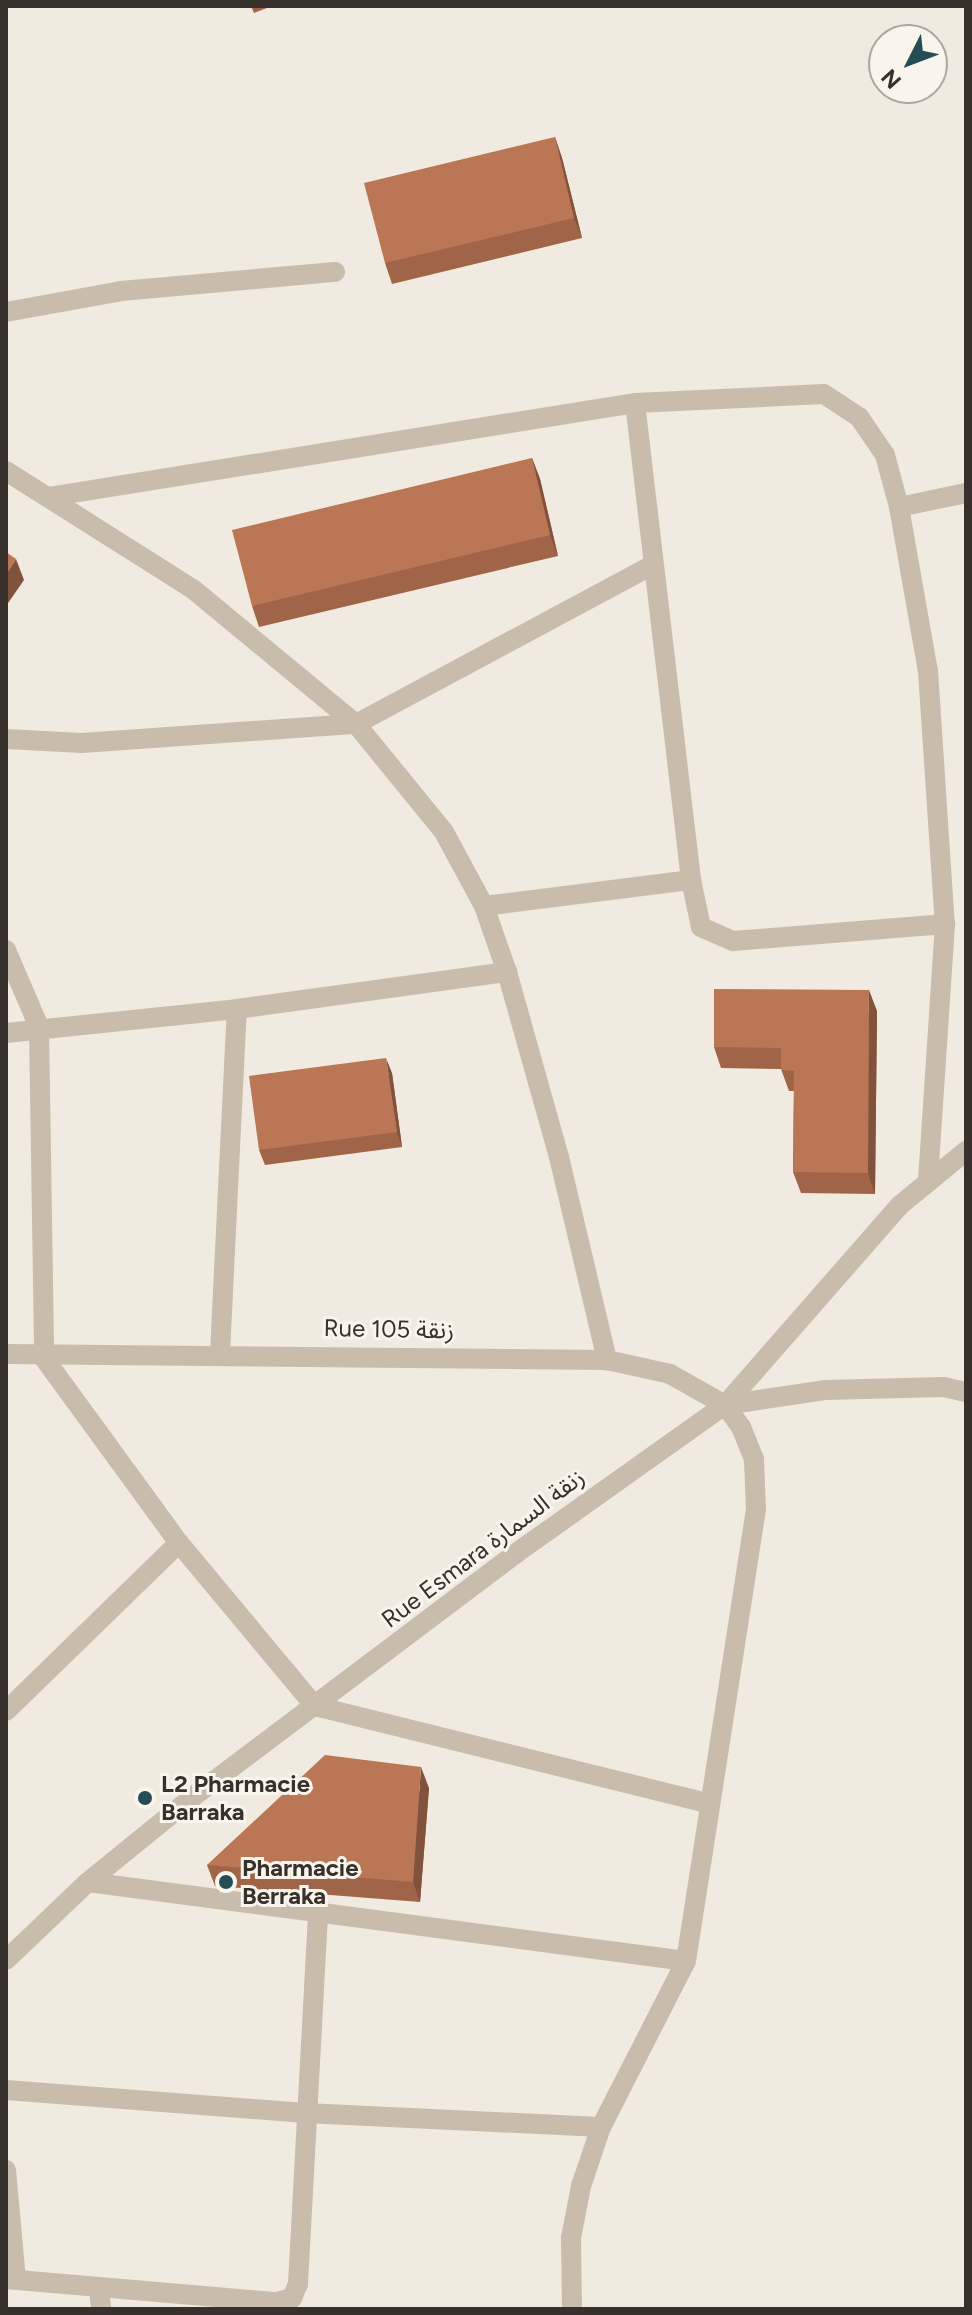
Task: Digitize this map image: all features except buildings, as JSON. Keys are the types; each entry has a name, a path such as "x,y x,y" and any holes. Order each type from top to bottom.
{"street":[{"path":"6,312 121,291 335,272"},
{"path":"48,497 635,403 824,394 870,430 885,455 899,507 928,671 945,924 928,1182"},
{"path":"635,403 691,880 701,927 721,940 945,924"},
{"path":"6,471 194,590 356,724 444,832 484,906 507,972 559,1157 607,1360"},
{"path":"899,507 966,493"},
{"path":"6,739 124,741 356,724 653,565"},
{"path":"484,906 691,880"},
{"path":"6,950 39,1027 44,1358 179,1543 315,1706 710,1804"},
{"path":"6,1033 39,1027 237,1009 507,972"},
{"path":"220,1353 237,1009"},
{"name":"Rue Esmara زنقة السمارة","path":"6,1960 88,1882 315,1706 515,1554 725,1405 899,1206 966,1151"},
{"name":"Rue 105 زنقة","path":"6,1354 44,1358 220,1353 607,1360 670,1374 725,1405"},
{"path":"572,2309 571,2238 601,2127 686,1961 756,1509 754,1460 725,1405 825,1390 944,1387 966,1392"},
{"path":"6,1711 179,1543"},
{"path":"88,1882 686,1961"},
{"path":"6,2170 11,2280 100,2299 277,2302 292,2298 298,2284 318,1913"},
{"path":"6,2090 305,2113 601,2127"}],"place":[{"name":"L2 Pharmacie Barraka","path":"145,1798"},
{"name":"Pharmacie Berraka","path":"226,1882"}]}
